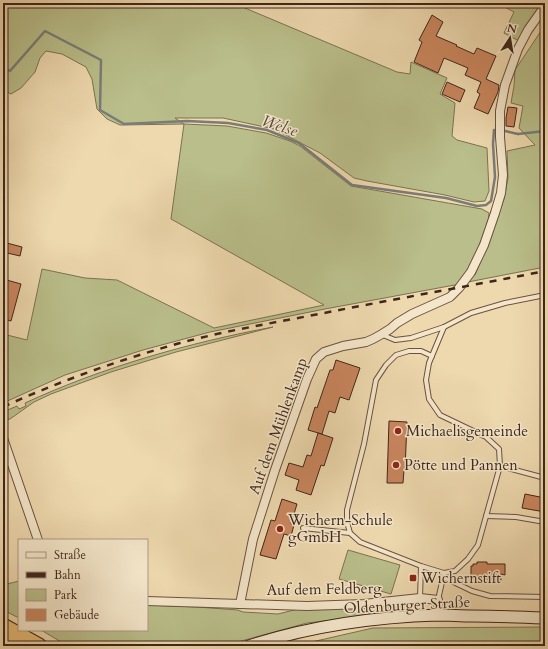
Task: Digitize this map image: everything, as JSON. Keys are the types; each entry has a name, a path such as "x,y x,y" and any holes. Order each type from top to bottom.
{"highway":[{"path":"3,626 39,646"},
{"path":"3,641 12,646"}],"main road":[{"name":"Oldenburger Straße","path":"249,646 279,637 335,625 370,620 439,615 545,618"}],"street":[{"name":"Auf dem Mühlenkamp","path":"240,604 253,539 307,379 316,359 324,352 343,346 366,342 382,334 412,314 450,297 471,272 484,245 501,193 503,175 500,137 500,111 505,85 518,49 528,30 545,6"},
{"path":"3,438 38,539"},
{"name":"Auf dem Feldberg","path":"148,601 314,606 364,604 420,598 438,600"},
{"path":"438,600 439,615"}],"lane":[{"path":"382,334 396,340 411,338 444,327 471,313 505,303 545,295"},
{"path":"443,575 455,571 473,552 478,544 500,466 499,449 486,437 440,415 429,399 426,380 429,363 444,327"},
{"path":"350,534 347,522 347,510 364,444 376,380 386,365 396,355 409,351 421,351 432,356"},
{"path":"500,466 545,478"},
{"path":"486,516 516,517 545,522"},
{"path":"303,528 350,534 360,542 443,575 472,591 490,596 545,597"},
{"path":"420,598 421,566"},
{"path":"438,600 443,575"}],"green space":[{"path":"3,3 233,3 397,72 410,74 411,62 447,78 440,94 455,103 452,136 457,140 487,148 489,191 485,201 474,202 354,178 320,153 274,129 223,118 175,118 184,124 120,125 107,119 97,109 92,79 86,67 62,54 46,51 40,58 35,72 21,88 11,94 3,90"},
{"path":"497,3 544,3 519,41 504,33 514,12"},
{"path":"545,25 545,267 468,282 472,276 475,275 504,199 508,178 507,151 535,145 519,128 523,106 511,103 515,70"},
{"path":"184,124 227,126 266,133 300,146 351,186 482,209 489,213 488,224 469,270 460,284 210,332 143,350 65,375 3,403 3,334 27,340 42,269 85,278 117,280 214,328 324,305 171,219"},
{"path":"273,327 176,352 111,372 51,394 34,402 10,419 3,420 3,412 17,406 19,409 26,406 25,403 115,367 209,341"},
{"path":"348,550 400,565 391,594 339,579"},
{"path":"18,581 18,618 3,610 3,585"},
{"path":"148,605 197,607 278,614 298,609 404,606 403,612 307,623 223,646 68,646 43,631 148,631"},
{"path":"545,627 545,646 294,646 373,628"}],"building":[{"path":"432,15 443,22 436,36 474,54 477,48 496,56 486,79 499,85 498,92 488,114 474,108 480,94 477,92 481,82 465,75 468,68 444,58 438,73 414,62 422,42 419,40"},
{"path":"447,82 465,90 460,102 442,94"},
{"path":"508,107 517,108 514,127 506,126"},
{"path":"3,242 22,247 20,256 3,252"},
{"path":"3,279 21,284 11,321 3,319"},
{"path":"336,360 360,368 349,400 340,397 335,413 329,411 322,434 308,430 315,407 317,408 330,370 333,370"},
{"path":"389,421 407,422 403,483 387,483"},
{"path":"318,433 333,438 324,466 321,465 311,495 296,490 299,480 285,475 289,463 303,467 307,455 311,456"},
{"path":"525,494 545,498 545,512 522,508"},
{"name":"Wichern-Schule gGmbH","path":"282,499 297,504 291,524 294,525 291,536 284,534 276,559 260,555 271,520 275,521"},
{"path":"477,562 487,562 487,564 505,564 505,575 501,574 501,581 493,581 493,579 471,579 471,566 473,566 473,564 477,564"}],"waterway":[{"name":"Welse","path":"3,67 10,71 45,31 101,60 100,110 124,124 187,121 228,123 267,130 299,143 352,185 446,198 477,206 486,205 491,201 495,177 493,144 494,130 518,134 545,131"}],"railway":[{"path":"3,407 46,388 90,372 180,343 266,324 545,271"}],"place":[{"name":"Michaelisgemeinde","path":"398,431"},
{"name":"Pötte und Pannen","path":"396,465"},
{"name":"Wichern-Schule gGmbH","path":"280,529"},
{"name":"Wichernstift","path":"413,578"}]}
